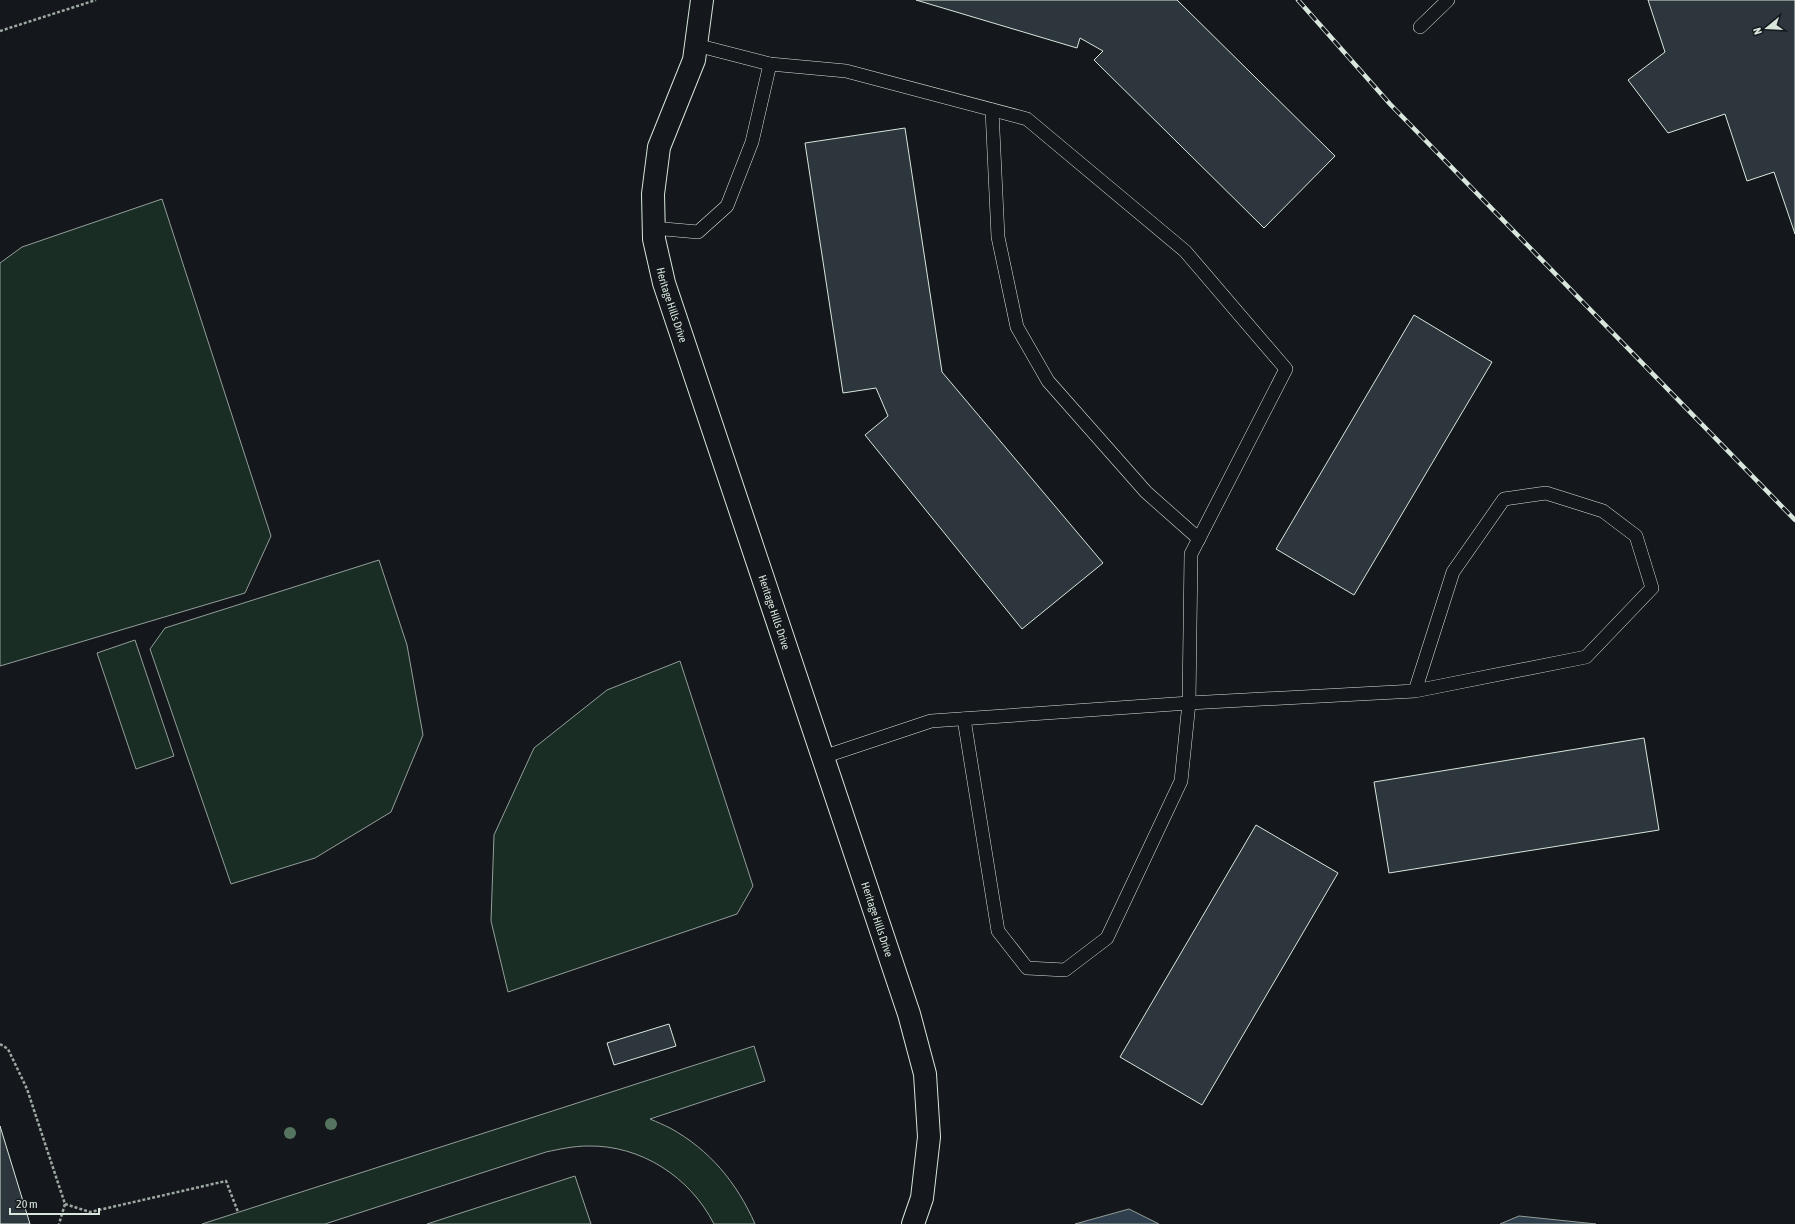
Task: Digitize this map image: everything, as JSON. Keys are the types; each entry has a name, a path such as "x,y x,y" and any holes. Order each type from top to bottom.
{"street":[{"name":"Heritage Hills Drive","path":"702,0 694,60 659,147 653,194 654,239 664,283 909,1014 925,1074 930,1137 922,1198 912,1224"}],"lane":[{"path":"1420,26 1448,0"},
{"path":"696,45 770,64 846,71 1027,119 1185,251 1286,369 1190,554 1189,703 1181,781 1107,938 1065,970 1027,968 998,931 964,719"},
{"path":"653,228 698,232 727,206 752,142 770,64"},
{"path":"992,110 998,237 1017,327 1048,381 1146,492 1198,539"},
{"path":"823,757 931,721 1189,703 1415,691 1586,656 1652,588 1636,536 1603,511 1546,493 1504,499 1453,572 1415,691"}],"path":[{"path":"0,31 96,0"},
{"path":"0,1044 8,1049 27,1089 65,1204 59,1224"},
{"path":"65,1204 90,1212 226,1181 238,1212"}],"green space":[{"path":"162,199 271,536 245,593 0,666 0,263 22,247"},
{"path":"379,560 407,645 423,735 391,812 315,858 231,884 150,649 165,628"},
{"path":"135,640 174,756 136,769 97,653"},
{"path":"680,661 753,886 737,914 508,992 491,921 494,835 534,748 607,690"},
{"path":"754,1046 765,1081 650,1119 670,1128 710,1157 731,1181 755,1224 714,1224 704,1207 692,1192 678,1178 662,1167 627,1151 608,1147 588,1146 572,1147 546,1152 325,1224 202,1224"},
{"path":"575,1176 591,1224 427,1224"}],"water":[{"path":"1129,1209 1159,1224 1075,1224"},
{"path":"1519,1216 1596,1224 1500,1224"}],"building":[{"path":"916,0 1177,0 1335,156 1264,228 1094,60 1103,51 1080,38 1077,48"},
{"path":"1648,0 1795,0 1795,234 1774,172 1747,181 1725,114 1668,133 1628,80 1665,52"},
{"path":"905,128 942,372 1103,563 1022,629 865,435 888,416 876,388 843,393 805,143"},
{"path":"1414,315 1492,362 1354,595 1276,549"},
{"path":"1644,738 1659,830 1389,873 1374,782"},
{"path":"1256,825 1338,873 1202,1105 1120,1057"},
{"path":"669,1024 676,1046 614,1065 607,1043"},
{"path":"0,1126 30,1224 0,1224"}],"railway":[{"path":"1298,0 1390,104 1795,520"}]}
